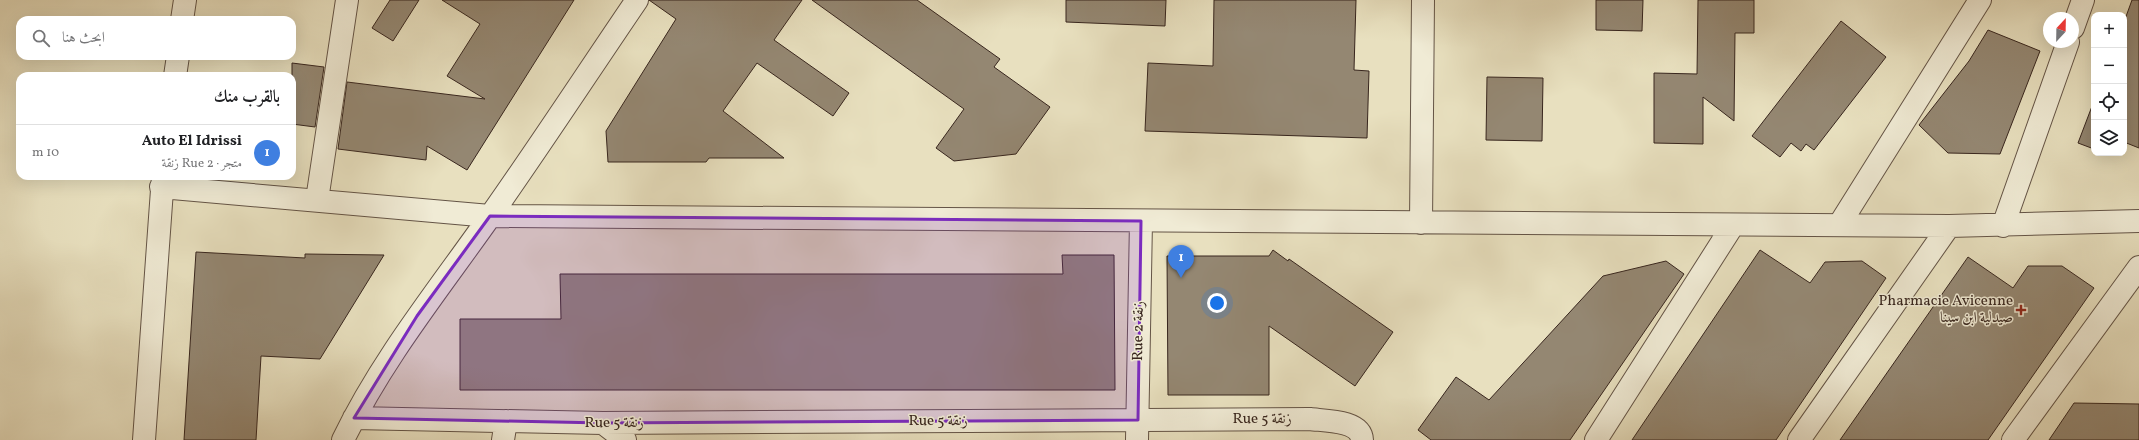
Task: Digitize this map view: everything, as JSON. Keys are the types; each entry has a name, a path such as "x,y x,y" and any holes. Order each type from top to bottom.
{"street":[{"path":"183,16 185,0"},
{"path":"317,200 347,0"},
{"path":"343,440 354,418 417,316 490,216 637,0"},
{"path":"1422,223 1423,0"},
{"path":"1839,225 1980,0"},
{"path":"2079,12 2083,0"},
{"path":"2003,226 2066,48"},
{"path":"176,72 177,60"},
{"path":"144,440 162,182 317,200 490,216 1141,222 1949,226 2003,226 2139,221"},
{"name":"Rue 2 زنقة","path":"1138,430 1141,222"},
{"path":"1596,440 1733,225"},
{"path":"1799,440 1949,226"},
{"path":"2013,440 2139,266"},
{"name":"Rue 5 زنقة","path":"354,418 504,431 603,423 1138,430 1310,419 1351,426 1359,431 1362,440"},
{"path":"603,423 626,440"}],"highlighted area":[{"path":"490,216 1141,221 1138,420 603,423 354,418 417,316"}],"building":[{"path":"390,0 419,0 393,41 372,28"},
{"path":"442,0 574,0 467,170 427,146 426,160 338,149 347,82 485,99 447,76 480,24"},
{"path":"649,0 802,0 774,40 849,93 833,116 757,63 723,111 784,158 709,158 706,162 608,162 606,131 676,19"},
{"path":"812,0 917,0 1000,59 994,67 1050,107 1016,154 954,161 936,148 964,109"},
{"path":"1066,0 1166,0 1165,26 1066,22"},
{"path":"1214,0 1356,0 1354,70 1369,71 1367,138 1145,131 1148,63 1213,66"},
{"path":"1596,0 1643,0 1642,31 1596,30"},
{"path":"1698,0 1754,0 1754,33 1735,33 1734,121 1703,97 1703,144 1654,143 1654,73 1697,74"},
{"path":"2132,0 2139,0 2139,148 2127,143 2127,14"},
{"path":"1841,21 1886,57 1814,150 1806,144 1801,151 1791,143 1780,157 1752,136"},
{"path":"1988,30 2040,51 2000,154 1948,153 1919,125 1969,61"},
{"path":"292,63 324,67 315,127 296,125 296,72 292,72"},
{"path":"1487,77 1543,78 1542,141 1486,140"},
{"path":"2091,109 2091,148 2078,143"},
{"path":"1273,250 1288,261 1289,259 1393,332 1355,386 1269,326 1269,395 1168,395 1167,256 1269,256"},
{"path":"1760,250 1810,283 1825,262 1862,261 1886,278 1776,440 1632,440"},
{"path":"196,252 305,258 305,254 384,255 320,359 261,356 256,440 184,440"},
{"path":"1062,255 1114,255 1115,390 460,390 460,319 561,319 560,274 1063,274"},
{"path":"1968,257 2013,288 2028,266 2062,266 2094,288 1988,440 1840,440"},
{"path":"1666,261 1684,274 1570,440 1431,440 1418,430 1456,377 1489,400 1603,276"},
{"path":"2074,403 2139,404 2139,440 2049,440"}],"place":[{"name":"Auto El Idrissi","path":"1181,278"},
{"name":"Pharmacie Avicenne صيدلية ابن سينا","path":"2021,310"}]}
